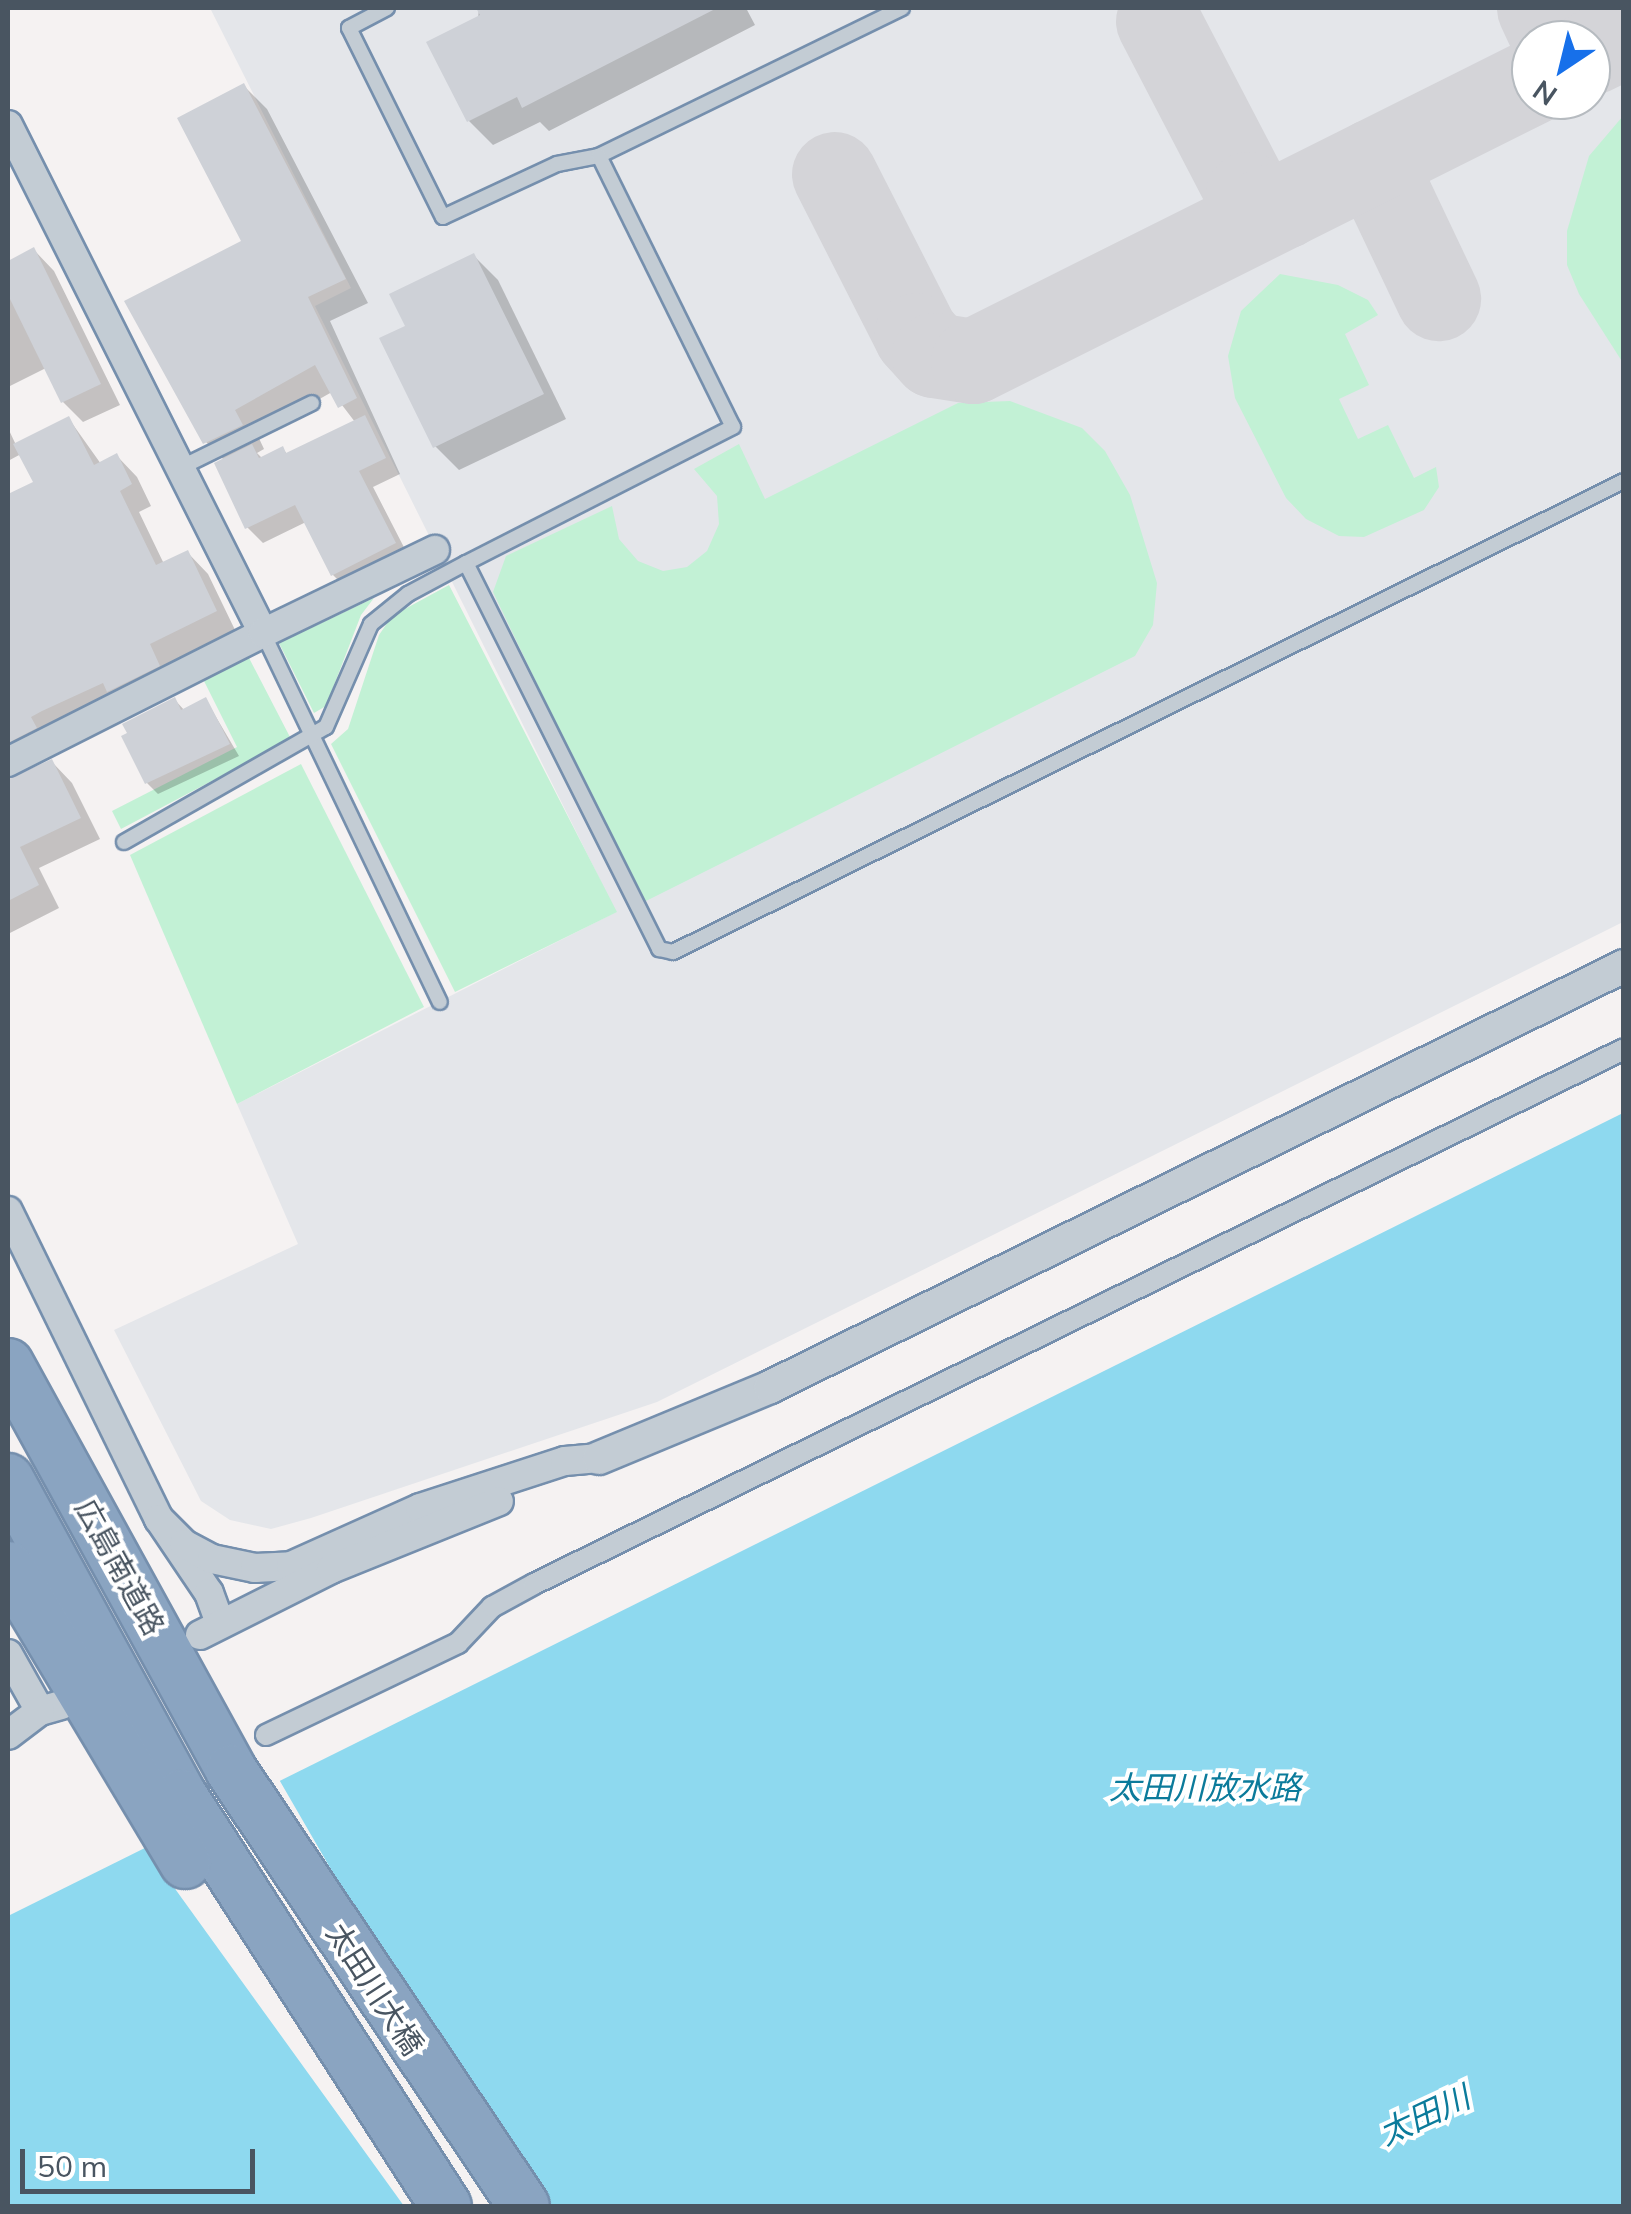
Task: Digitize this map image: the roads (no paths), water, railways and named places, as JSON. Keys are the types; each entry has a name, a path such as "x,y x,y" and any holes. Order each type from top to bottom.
{"highway":[{"path":"8,1330 34,1410"},
{"name":"広島南道路","path":"8,1364 231,1770"},
{"name":"広島南道路","path":"8,1480 166,1803 264,1978 396,2138 446,2206"},
{"path":"8,1567 166,1803"},
{"name":"太田川大橋","path":"231,1770 524,2206"}],"street":[{"path":"8,124 263,633"},
{"path":"8,762 435,550"},
{"path":"8,1211 159,1519 209,1594 210,1629 393,1542 567,1478 599,1458 770,1387 1624,966"},
{"path":"266,1734 458,1643 492,1606 534,1584 1624,1048"},
{"path":"159,1519 184,1544 212,1559 255,1568 292,1566 420,1508 565,1461 599,1458"},
{"path":"8,1654 50,1708 8,1735"}],"lane":[{"path":"387,8 349,28 444,217 557,164 599,156 902,8"},
{"path":"124,842 313,737 334,715 371,624 408,594 733,427 599,156"},
{"path":"180,468 312,403"},
{"path":"466,563 650,938 673,952 1624,481"},
{"path":"263,633 440,1002"}],"water":[{"name":"太田川放水路","path":"1623,1113 1623,2206 8,2206 8,1916"}],"water label":[{"name":"太田川","path":"1424,2115"}]}
